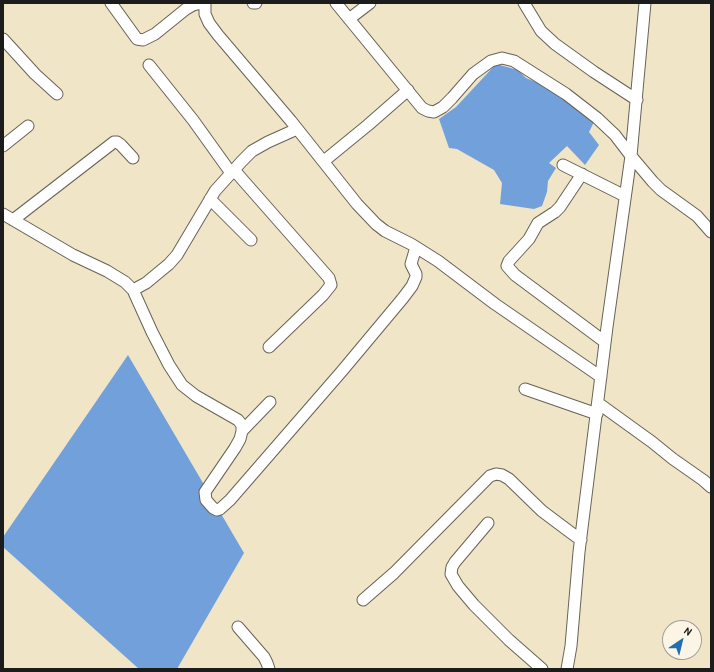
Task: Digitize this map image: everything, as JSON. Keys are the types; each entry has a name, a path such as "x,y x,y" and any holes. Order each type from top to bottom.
{"street":[{"path":"111,3 140,40 155,34 186,9 193,5 202,3"},
{"path":"205,3 205,14 209,23 218,35 324,161 357,204 376,224 385,231 416,247 438,261 495,304 601,377"},
{"path":"336,3 422,108 434,112 444,107 473,74 491,61 502,58 514,61 582,106 615,135 631,156 662,190 697,216 711,232"},
{"path":"349,19 370,3"},
{"path":"524,3 541,31 555,44 636,100"},
{"path":"567,669 571,646 581,540 605,342 631,156 645,3"},
{"path":"3,39 35,74 57,94"},
{"path":"149,65 232,171 329,278 331,285 323,295 269,347"},
{"path":"324,161 408,90"},
{"path":"3,146 28,126"},
{"path":"134,292 162,271 177,255 215,191 232,171 257,148 279,136 297,129"},
{"path":"13,220 114,142 121,145 133,158"},
{"path":"564,165 625,196"},
{"path":"582,174 560,207 538,224 529,239 509,261 507,266 515,275 605,342"},
{"path":"210,199 251,240"},
{"path":"3,214 73,255 125,282 134,292 169,365 182,385 196,396 238,420 242,425 240,439 205,492 206,500 213,508 217,510 230,500 403,298 412,286 416,277 416,274 410,264 416,247"},
{"path":"525,389 597,408 652,442 711,487"},
{"path":"242,431 270,402"},
{"path":"363,600 394,573 490,476 496,474 502,475 509,479 542,511 581,540"},
{"path":"488,523 455,562 452,567 451,574 458,586 474,605 509,640 542,669"},
{"path":"238,627 264,657 269,669"}],"water":[{"path":"496,64 518,70 526,78 548,87 595,120 589,132 599,145 585,165 567,146 549,163 556,168 548,181 547,192 542,206 534,209 500,204 502,183 494,170 457,149 449,148 439,119 456,107"},
{"path":"128,355 244,553 177,669 139,669 3,547 3,537"}]}
